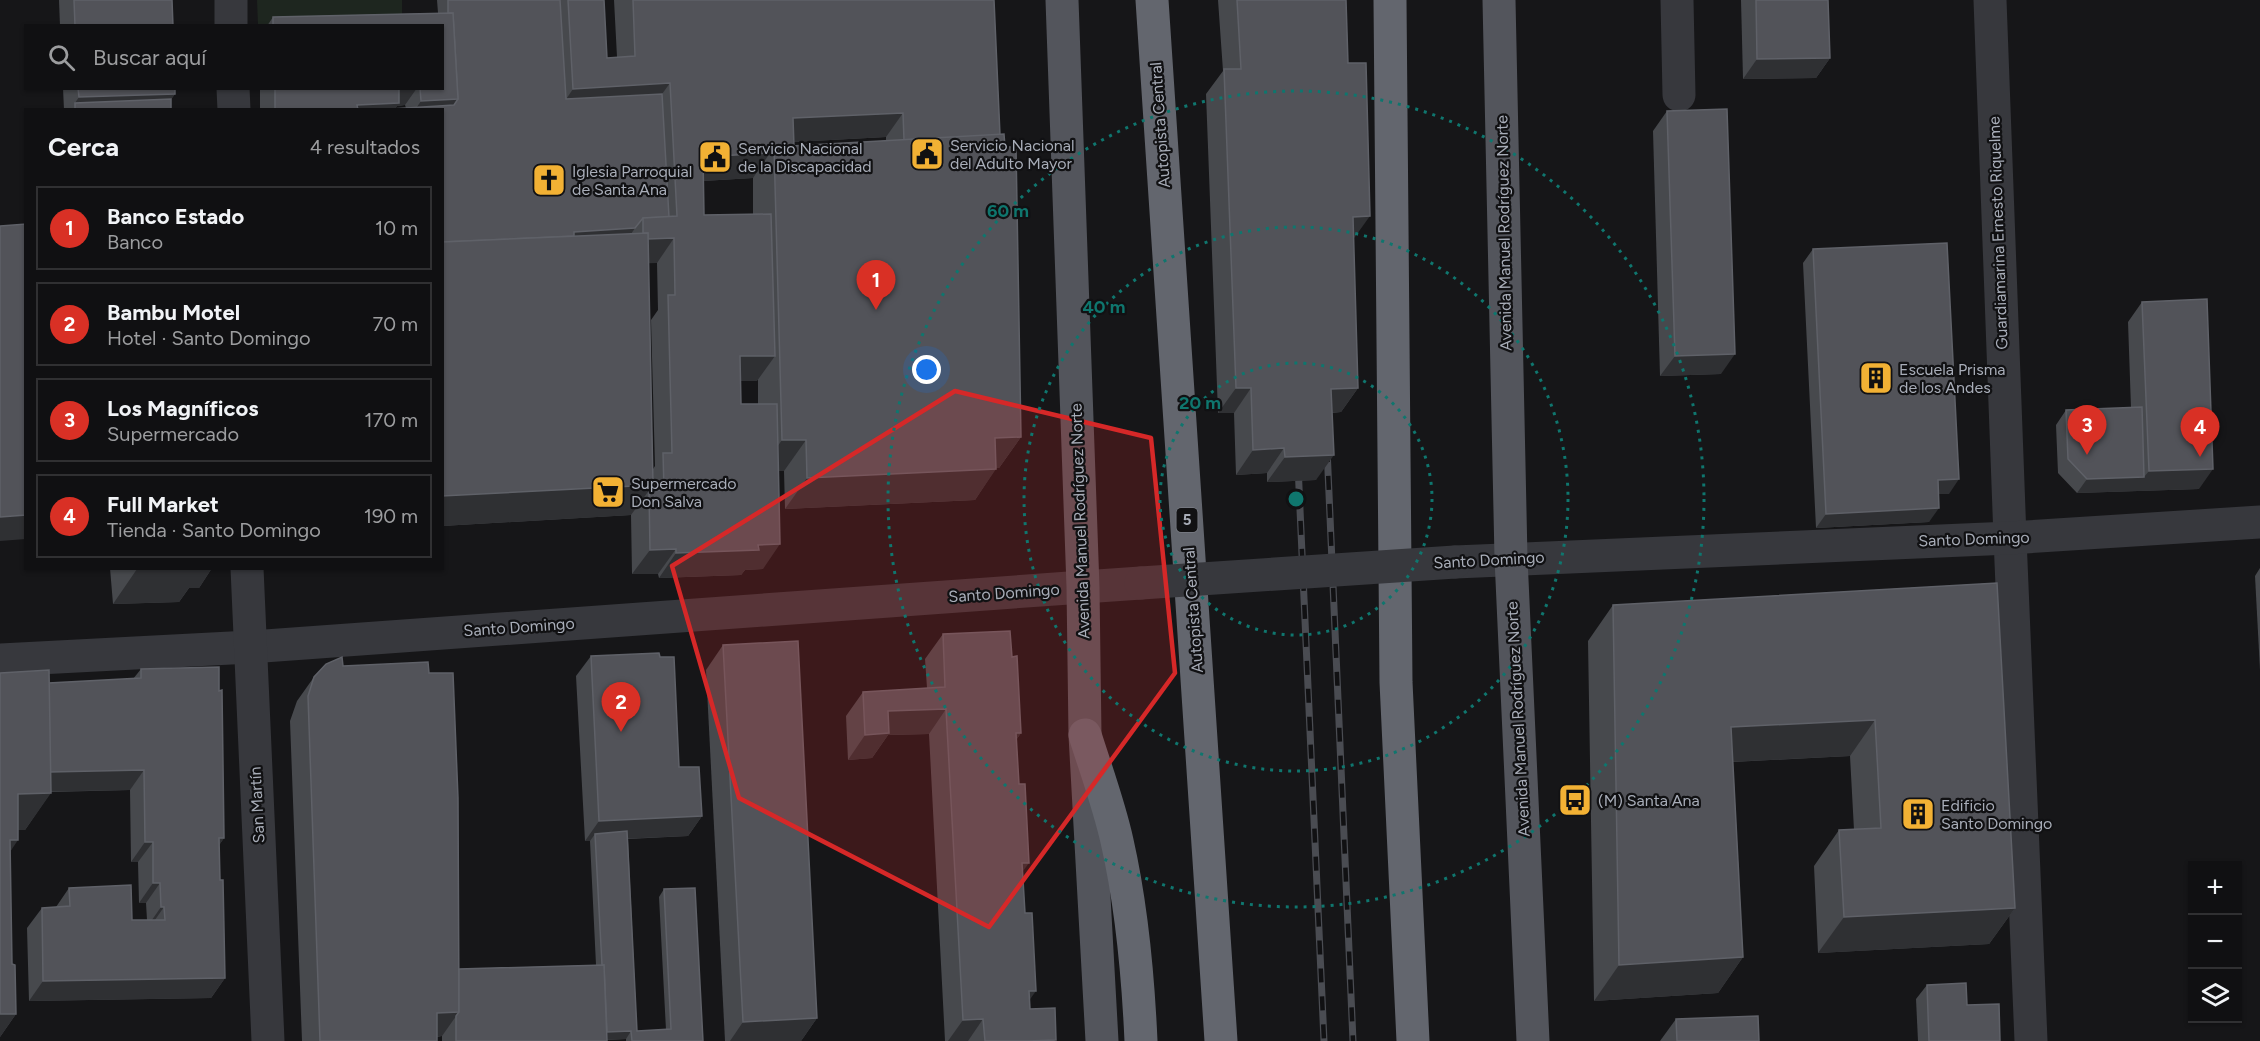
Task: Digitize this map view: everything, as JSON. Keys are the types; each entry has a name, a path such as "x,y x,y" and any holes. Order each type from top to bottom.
{"highway":[{"name":"Autopista Central","path":"1152,0 1221,1041"},
{"path":"1390,0 1396,682 1413,1041"},
{"path":"1085,735 1117,840 1127,894 1139,988 1141,1041"}],"main road":[{"name":"Avenida Manuel Rodríguez Norte","path":"1062,0 1083,587 1085,735 1102,1041"},
{"name":"Avenida Manuel Rodríguez Norte","path":"1498,0 1511,558 1533,1041"}],"street":[{"path":"231,0 231,24"},
{"path":"1677,0 1679,95"},
{"name":"Guardiamarina Ernesto Riquelme","path":"1990,0 2031,1041"},
{"path":"233,90 234,108"},
{"name":"Santo Domingo","path":"0,660 250,647 1511,558 2010,538 2260,522"},
{"name":"San Martín","path":"248,570 268,1041"}],"highlighted area":[{"path":"955,391 1151,438 1175,673 989,927 739,798 672,566"}],"shaded area":[{"path":"257,0 402,0 402,22 258,24"}],"building":[{"path":"74,0 172,0 173,24 75,24"},
{"name":"Iglesia Parroquial de Santa Ana","path":"448,0 560,0 566,99 662,94 669,217 643,218 635,228 574,232 574,236 444,242 444,108 407,108 454,105 458,99 453,13 448,13"},
{"path":"568,0 604,0 607,58 635,56 633,0 994,0 1000,135 904,140 903,113 793,118 794,146 774,147 770,153 703,157 704,215 771,214 775,356 740,356 741,404 777,404 780,544 758,545 759,550 676,553 676,549 650,550 649,491 664,490 663,453 672,453 668,295 675,295 674,238 648,239 648,233 643,233 643,218 677,216 670,83 573,89"},
{"path":"1237,0 1346,0 1348,63 1366,63 1370,216 1353,217 1358,388 1331,389 1334,455 1285,457 1284,448 1253,450 1251,388 1236,388 1224,69 1241,69"},
{"path":"1756,0 1828,0 1830,58 1757,59"},
{"path":"453,13 458,99 421,101 420,90 444,90 444,24 273,24 273,17"},
{"path":"78,90 175,90 175,94 79,97"},
{"path":"275,90 399,90 399,103 357,105 358,108 275,108"},
{"path":"171,99 171,108 75,108 75,103"},
{"path":"1727,109 1735,354 1675,356 1667,111"},
{"path":"1004,134 1005,147 1016,147 1021,437 995,438 996,469 807,478 806,440 782,440 774,147"},
{"path":"24,224 24,515 0,517 0,226"},
{"path":"648,233 653,485 444,496 444,242"},
{"name":"Escuela Prisma de los Andes","path":"1947,243 1959,479 1938,480 1939,508 1826,514 1813,249"},
{"path":"2207,299 2213,469 2149,471 2142,302"},
{"path":"2142,407 2144,477 2087,479 2068,459 2066,410"},
{"name":"Edificio Santo Domingo","path":"1997,583 2015,908 1844,917 1839,830 1881,828 1875,720 1731,727 1743,957 1619,965 1613,605"},
{"path":"1010,631 1012,657 1017,656 1021,733 1016,733 1019,784 1025,784 1029,863 1022,863 1025,913 1032,913 1036,991 1029,991 1030,1009 1055,1008 1056,1040 985,1041 983,1019 963,1020 946,709 888,711 889,733 865,735 863,692 945,687 943,634"},
{"path":"798,641 817,1018 743,1022 723,645"},
{"path":"659,653 660,657 674,657 679,767 699,767 702,816 599,821 591,656"},
{"path":"342,657 343,666 428,662 429,673 453,673 458,798 459,1012 437,1013 437,1041 320,1041 308,696 314,677 326,664"},
{"path":"219,667 219,691 222,690 224,838 219,838 220,880 223,880 225,978 43,981 42,908 70,906 69,888 131,885 132,920 165,920 164,907 161,907 160,883 153,883 153,842 145,842 144,770 50,772 49,683 141,678 141,669"},
{"path":"49,670 51,793 18,794 18,840 10,840 12,964 15,965 16,1014 0,1014 0,673"},
{"path":"627,831 637,1031 671,1029 664,889 695,888 703,1041 632,1041 631,1031 607,1032 595,834"},
{"path":"604,965 607,1041 456,1041 459,969"},
{"path":"1966,983 1967,1005 1999,1004 2000,1041 1929,1041 1927,985"},
{"path":"1758,1016 1759,1041 1677,1041 1676,1019"}],"railway":[{"path":"1327,448 1353,1041"},
{"path":"1298,465 1324,1041"}],"place":[{"name":"Servicio Nacional del Adulto Mayor","path":"927,154"},
{"name":"Servicio Nacional de la Discapacidad","path":"715,157"},
{"name":"Iglesia Parroquial de Santa Ana","path":"549,180"},
{"name":"Banco Estado","path":"876,310"},
{"name":"Escuela Prisma de los Andes","path":"1876,378"},
{"name":"Los Magníficos","path":"2087,455"},
{"name":"Full Market","path":"2200,457"},
{"name":"Supermercado Don Salva","path":"608,492"},
{"name":"Bambu Motel","path":"621,732"},
{"name":"(M) Santa Ana","path":"1575,800"},
{"name":"Edificio Santo Domingo","path":"1918,814"}]}
